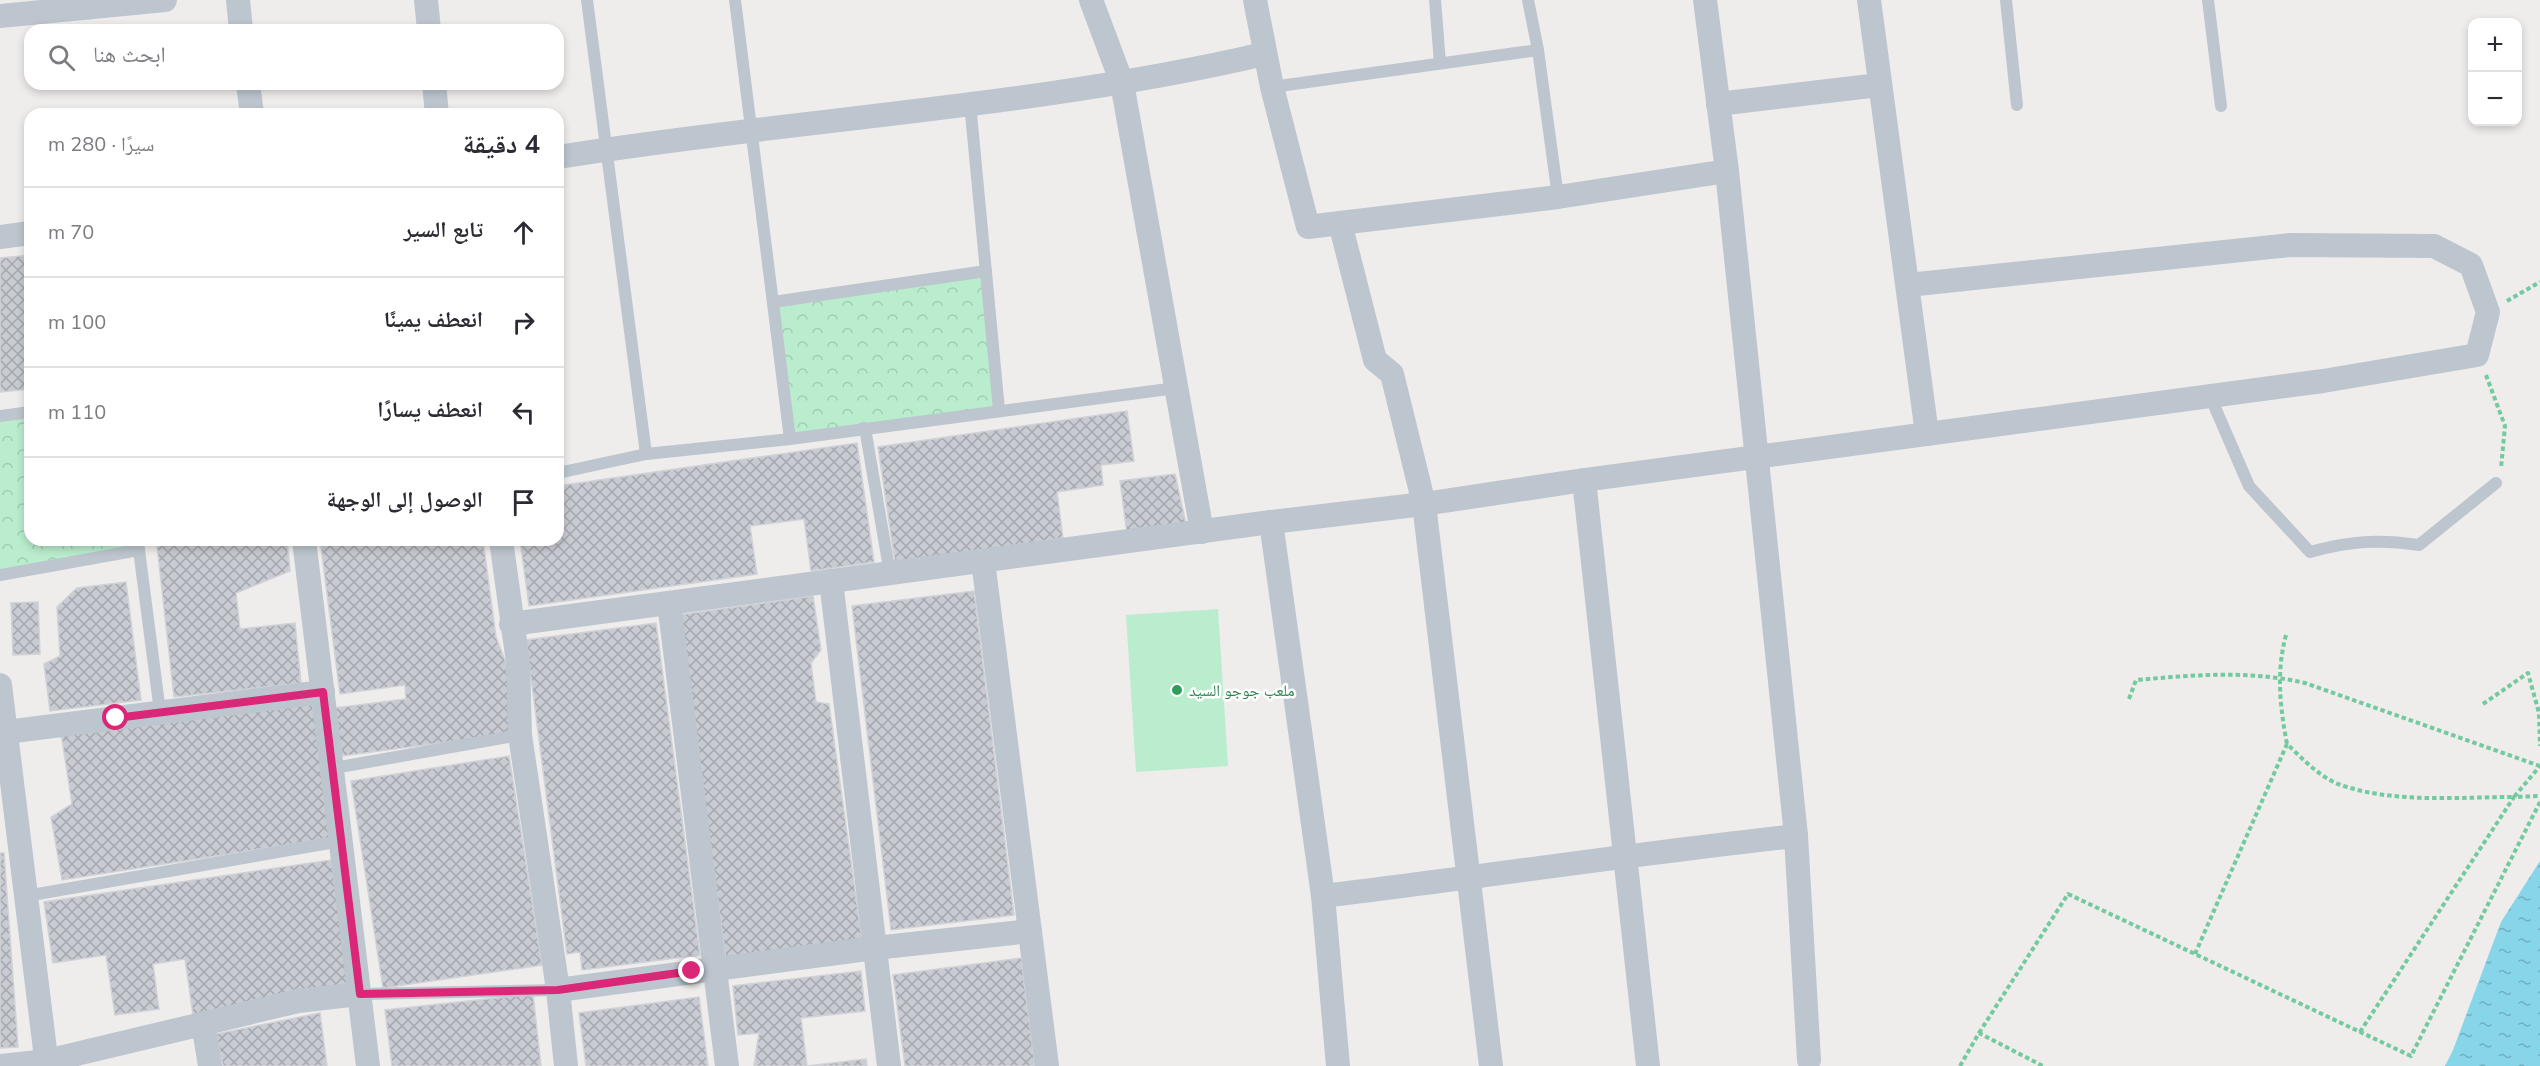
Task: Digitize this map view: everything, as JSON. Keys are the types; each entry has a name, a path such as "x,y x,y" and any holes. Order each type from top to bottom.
{"street":[{"path":"0,16 165,0"},
{"path":"238,0 240,24"},
{"path":"426,0 428,24"},
{"path":"1091,0 1122,83 1202,532"},
{"path":"1255,0 1264,54 1308,227 1558,197 1727,171"},
{"path":"1705,0 1727,171 1796,836 1808,1063"},
{"path":"1869,0 1926,434"},
{"path":"564,156 752,129 1122,83 1264,54"},
{"path":"1718,104 1879,85"},
{"path":"249,90 251,108"},
{"path":"435,90 436,108"},
{"path":"1340,223 1375,360 1392,374 1424,504 1491,1066"},
{"path":"0,237 24,234"},
{"path":"511,624 1271,522 1424,504 1584,480 2323,381 2477,355 2488,312 2471,265 2433,246 2290,245 1908,285"},
{"path":"1584,480 1648,1066"},
{"path":"1271,522 1323,896 1338,1066"},
{"path":"305,546 334,768 368,1066"},
{"path":"502,546 518,662 520,735 558,990 566,1066"},
{"path":"983,561 1047,1066"},
{"path":"831,581 889,1066"},
{"path":"669,603 727,1066"},
{"path":"0,685 3,732 47,1064"},
{"path":"3,732 323,692"},
{"path":"1323,896 1468,879 1625,855 1796,836"},
{"path":"558,990 874,948 1030,931"},
{"path":"0,1066 47,1064 298,1001 360,994"},
{"path":"203,1023 210,1066"}],"lane":[{"path":"587,0 646,454"},
{"path":"735,0 790,439"},
{"path":"1435,0 1440,63"},
{"path":"1528,0 1538,50 1558,197"},
{"path":"2006,0 2016,105"},
{"path":"2208,0 2221,106"},
{"path":"1272,87 1538,50"},
{"path":"970,103 999,410"},
{"path":"773,302 986,271"},
{"path":"564,473 646,454 790,439 1176,388"},
{"path":"2210,396 2249,486 2310,552 2345,543 2383,540 2419,545 2496,483"},
{"path":"0,416 24,413"},
{"path":"865,428 890,574"},
{"path":"0,575 133,546"},
{"path":"138,546 160,712"},
{"path":"334,768 520,735"},
{"path":"26,896 341,841"},
{"path":"360,994 558,990"}],"path":[{"path":"2488,312 2540,282"},
{"path":"2477,355 2497,400 2505,426 2504,460 2496,483"},
{"path":"2286,635 2278,702 2287,744 2314,770 2345,787 2417,796 2540,796"},
{"path":"2129,699 2136,680 2213,673 2280,677 2305,683 2540,766 2514,797 2360,1032"},
{"path":"2482,704 2528,673 2539,713 2540,746"},
{"path":"2195,954 2287,744"},
{"path":"1960,1066 2068,894 2411,1056 2540,802"},
{"path":"1979,1033 2043,1066"}],"green space":[{"path":"986,271 999,410 790,439 773,302"},
{"path":"24,413 24,546 139,546 139,550 0,575 0,416"},
{"name":"ملعب جوجو السيد","path":"1218,609 1228,766 1136,772 1126,615"}],"water":[{"path":"2540,861 2540,1066 2445,1066 2501,922"}],"building":[{"path":"24,256 24,390 0,392 0,258"},
{"path":"1127,411 1134,461 1101,465 1103,485 1057,492 1063,538 895,562 878,447"},
{"path":"857,443 874,562 811,571 804,519 750,526 757,574 529,606 521,546 564,546 564,485"},
{"path":"1175,474 1186,524 1127,534 1120,481"},
{"path":"157,546 288,546 290,571 236,593 240,629 295,623 301,683 174,697"},
{"path":"321,546 484,546 496,637 506,663 515,733 342,756 335,708 406,699 405,685 340,694"},
{"path":"126,582 141,700 50,711 44,664 60,656 57,607 77,588"},
{"path":"974,591 1014,915 891,930 852,606"},
{"path":"813,596 821,650 811,663 816,702 829,704 862,940 726,959 678,615"},
{"path":"38,602 40,654 13,655 11,603"},
{"path":"656,623 700,955 582,970 580,952 567,954 526,640"},
{"path":"312,703 337,837 62,880 51,817 72,804 61,733"},
{"path":"509,756 542,965 383,988 351,781"},
{"path":"0,853 4,853 18,1047 0,1048"},
{"path":"331,860 351,992 193,1015 185,959 153,964 159,1009 115,1015 106,955 53,963 44,902"},
{"path":"1021,958 1035,1066 905,1066 893,975"},
{"path":"861,971 865,1011 801,1018 807,1066 754,1066 759,1033 738,1035 733,986"},
{"path":"533,994 541,1066 392,1066 385,1010"},
{"path":"699,997 708,1066 586,1066 579,1013"},
{"path":"320,1013 327,1066 223,1066 216,1034"},
{"path":"866,1059 867,1066 807,1066"}],"place":[{"name":"ملعب جوجو السيد","path":"1177,690"}],"route":[{"path":"116,718 323,692 360,994 558,990 692,971"}]}
